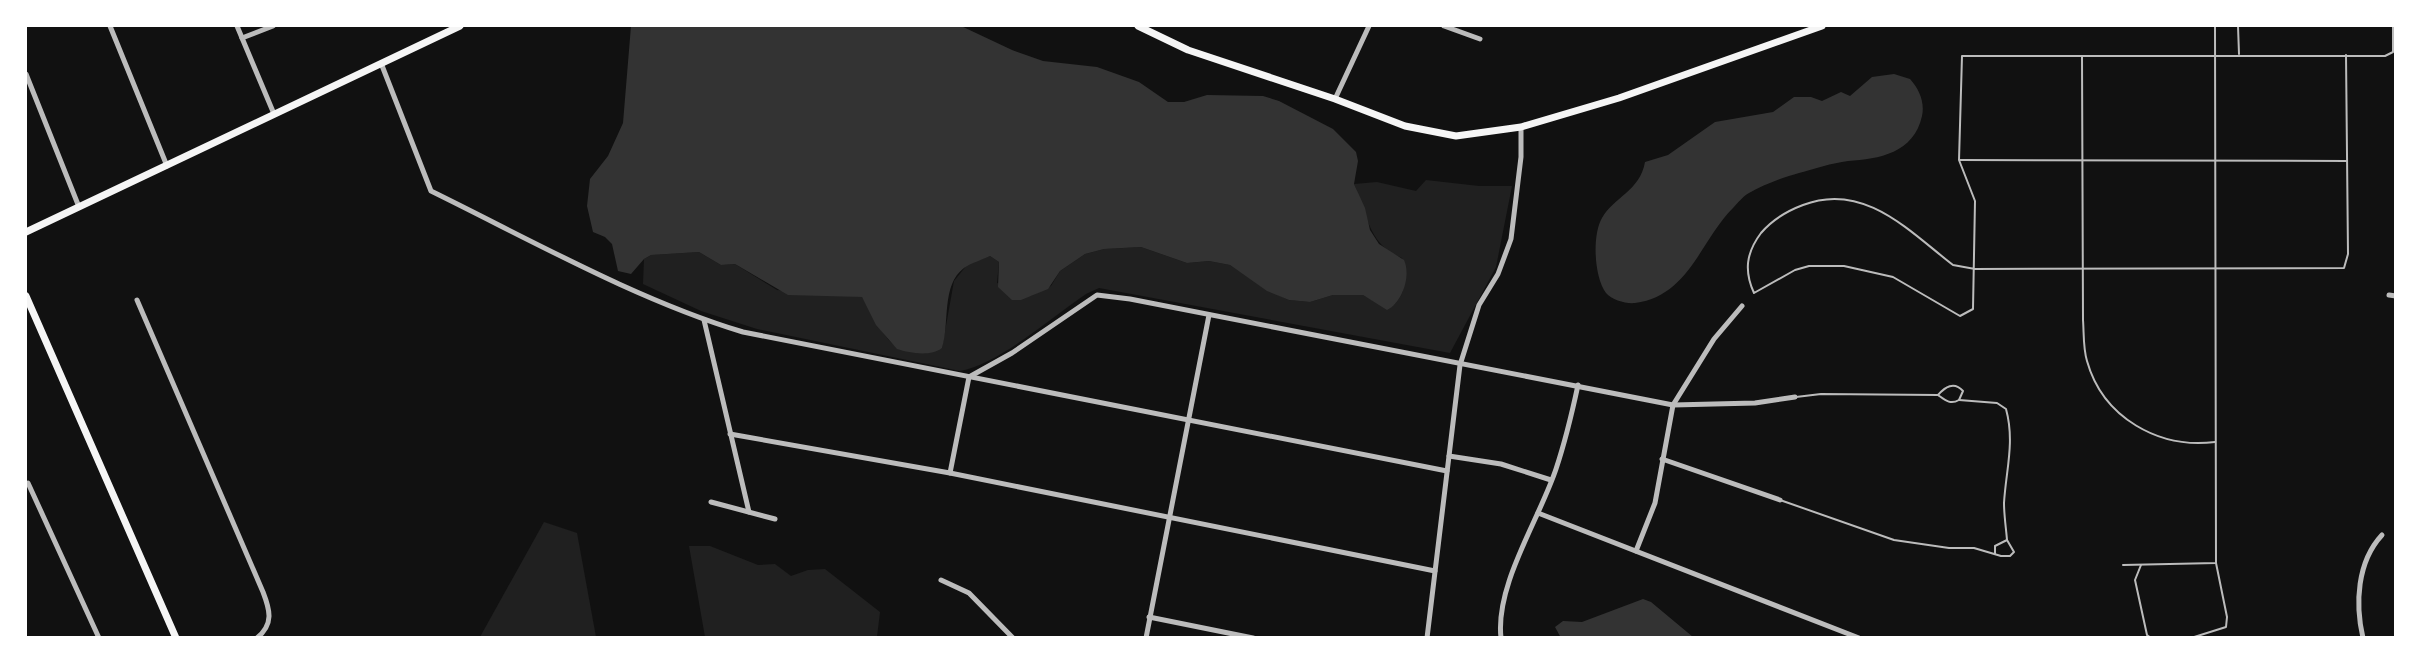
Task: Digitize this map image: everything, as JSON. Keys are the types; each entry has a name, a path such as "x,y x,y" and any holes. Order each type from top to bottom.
{"main road":[{"path":"26,232 460,26"},
{"path":"1138,26 1188,50 1335,99 1405,126 1456,136 1521,127 1619,98 1822,26"},
{"path":"26,296 176,638"}],"street":[{"path":"110,26 167,165"},
{"path":"237,26 274,114"},
{"path":"242,38 273,26"},
{"path":"1335,99 1369,26"},
{"path":"1444,26 1480,39"},
{"path":"381,63 431,191 586,267 704,320 743,332 1447,471"},
{"path":"26,74 79,207"},
{"path":"1427,638 1461,364 1479,305 1498,274 1511,239 1521,157 1521,127"},
{"path":"2389,295 2396,296"},
{"path":"950,473 969,377 1012,353 1097,296 1130,299 1673,405 1755,403 1795,397"},
{"path":"137,300 266,598 270,620 256,638"},
{"path":"1636,551 1655,503 1673,405 1714,339 1742,306"},
{"path":"1146,638 1209,315"},
{"path":"704,320 749,512"},
{"path":"1501,638 1500,621 1506,586 1551,480 1578,385"},
{"path":"730,434 950,473 1170,516 1435,572"},
{"path":"1449,456 1501,464 1551,480"},
{"path":"1662,459 1780,500"},
{"path":"27,483 99,638"},
{"path":"711,502 775,519"},
{"path":"1538,513 1858,638"},
{"path":"2363,638 2357,612 2358,602 2368,553 2382,535"},
{"path":"941,580 969,593 1013,638"},
{"path":"1149,617 1253,638"}],"lane":[{"path":"2191,638 2226,627 2227,617 2216,563 2215,26"},
{"path":"2238,26 2239,54"},
{"path":"2346,54 2346,266 1975,269 1953,265 1905,225 1881,210 1839,198 1807,203 1767,225 1757,239 1747,262 1747,274 1754,293 1794,270 1809,266 1844,266 1893,277 1960,316 1973,309 1975,269 1975,201 1959,160 1962,56 2216,54 2346,54 2385,56 2393,52 2393,26"},
{"path":"2082,56 2084,345 2092,374 2106,399 2127,419 2163,440 2187,444 2215,442"},
{"path":"1959,160 2347,161"},
{"path":"1938,395 1945,387 1956,386 1962,391 1959,400"},
{"path":"1780,500 1894,540 1949,548 1974,548 2010,556 2014,552 2007,540 2004,506 2011,457 2011,427 2006,409 1997,403 1959,400 1948,402 1938,395 1821,394 1795,397"},
{"path":"1995,554 1995,546 2007,540"},
{"path":"2123,565 2216,563"},
{"path":"2141,565 2135,580 2147,635 2151,638"}],"shaded area":[{"path":"631,26 961,26 1012,50 1043,61 1097,67 1139,82 1168,102 1184,102 1207,95 1263,96 1279,101 1333,129 1356,152 1358,161 1354,184 1365,208 1370,230 1379,244 1404,260 1407,273 1404,288 1397,301 1387,310 1363,295 1333,295 1310,302 1289,300 1267,291 1230,265 1209,261 1187,263 1141,247 1104,249 1085,254 1060,271 1048,289 1021,300 1012,300 998,287 999,262 990,256 967,266 957,275 949,294 942,348 932,353 920,353 897,349 876,325 862,297 788,295 735,264 721,265 699,252 651,255 644,259 631,274 618,271 612,244 605,237 593,232 587,206 590,179 608,156 623,123"},
{"path":"1894,74 1910,79 1919,91 1923,106 1918,128 1903,146 1883,156 1836,163 1774,181 1755,190 1742,198 1722,221 1681,279 1668,290 1653,298 1635,303 1619,301 1606,293 1597,267 1596,245 1599,225 1613,204 1638,180 1645,162 1668,155 1715,122 1773,112 1794,97 1811,97 1822,101 1841,92 1850,96 1872,77"},
{"path":"1426,180 1479,186 1512,186 1496,267 1450,353 1099,288 1086,294 1008,350 975,367 960,371 757,329 701,311 643,284 644,259 651,255 699,252 721,265 735,264 777,290 862,297 891,342 910,352 942,348 954,281 967,265 990,256 999,262 997,283 1031,296 1051,286 1060,271 1085,254 1104,249 1141,247 1187,263 1209,261 1230,265 1267,290 1289,300 1310,302 1333,295 1363,295 1388,309 1399,299 1404,286 1405,272 1402,258 1382,245 1375,237 1354,184 1377,182 1416,191"},
{"path":"544,522 577,533 596,637 480,637"},
{"path":"689,546 710,546 758,565 775,564 791,576 808,570 825,569 880,612 877,637 705,637"},
{"path":"1643,599 1651,602 1693,637 1561,638 1555,627 1563,621 1582,622"}]}
